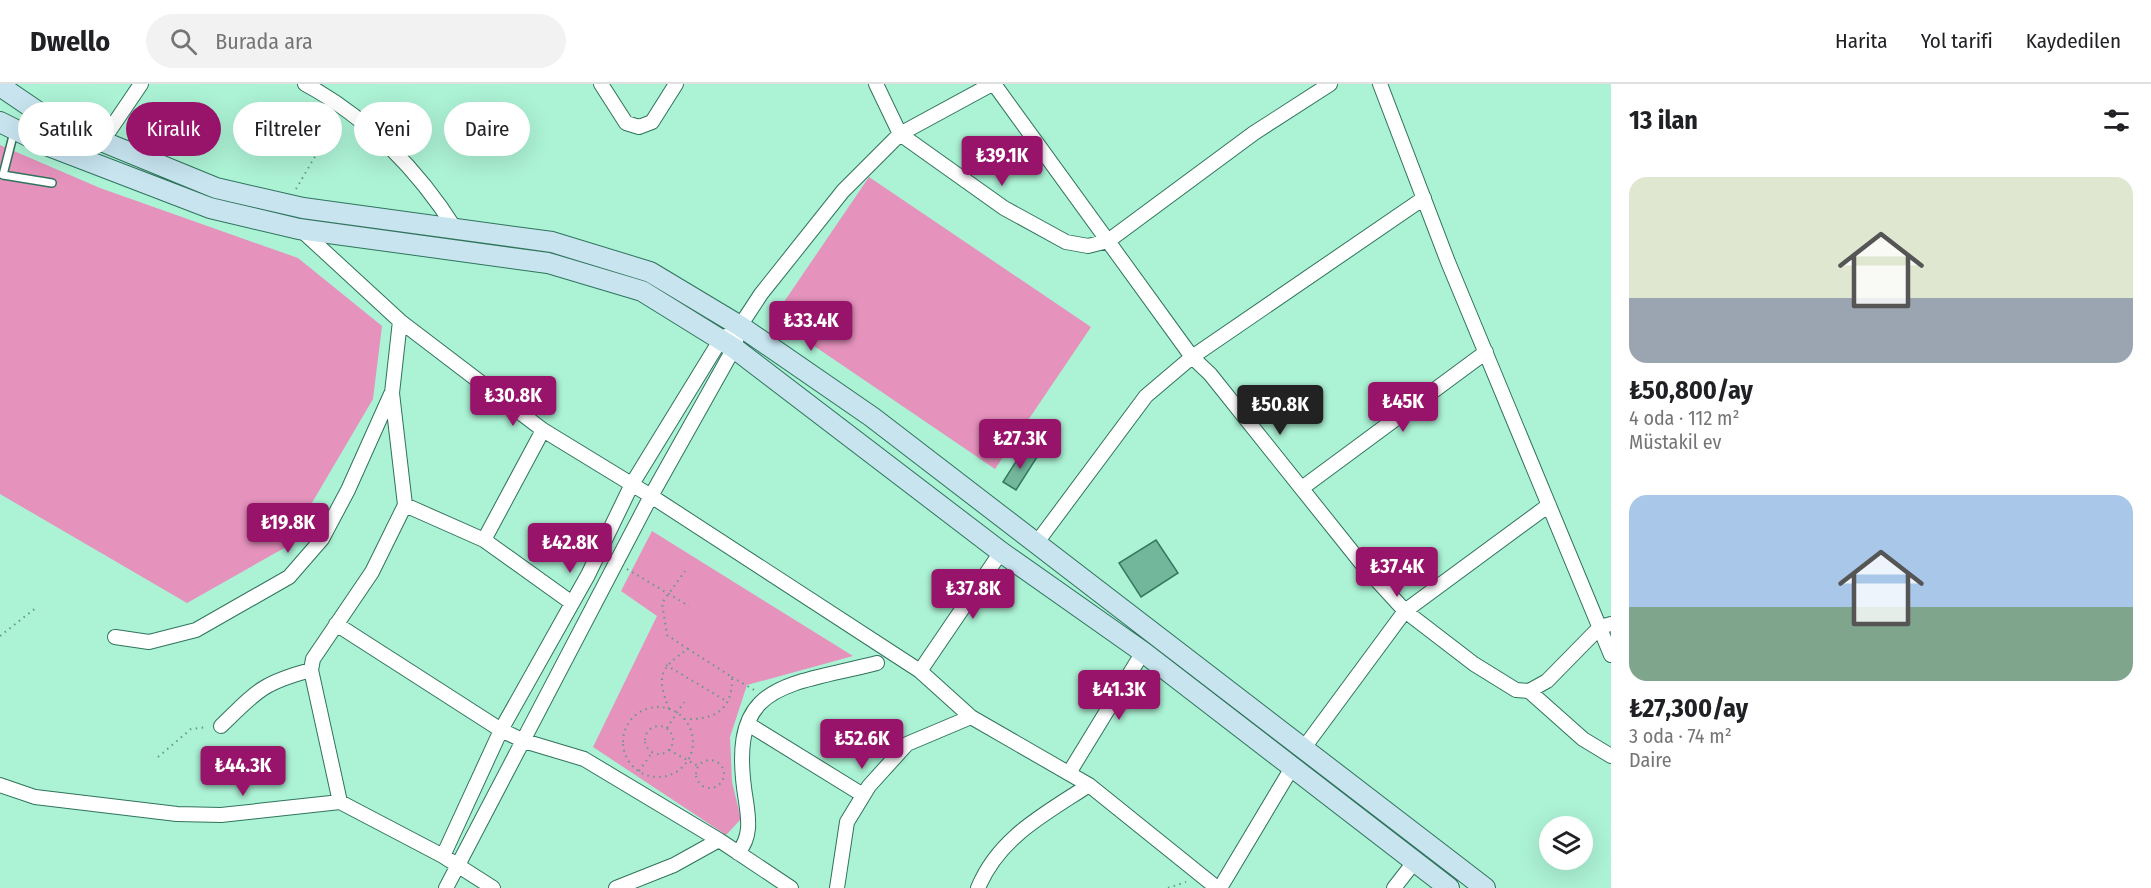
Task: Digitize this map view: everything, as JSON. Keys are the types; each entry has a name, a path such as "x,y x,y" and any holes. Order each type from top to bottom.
{"street":[{"path":"114,124 141,84"},
{"path":"305,84 328,89 395,153 437,200 456,230"},
{"path":"601,84 626,123 639,127 652,122 676,84"},
{"path":"876,84 900,134 1004,208 1066,242 1088,246 1108,241 1254,133 1330,84"},
{"path":"443,856 501,730 572,603 632,484 761,294 843,191 900,134 993,84 1192,357 1210,374 1362,564 1405,611 1474,664 1516,690 1530,691 1548,681 1605,625"},
{"path":"1380,84 1549,505 1605,625 1611,655"},
{"path":"0,86 24,102"},
{"path":"7,126 46,145 210,208 299,229 548,263 642,291 727,344 1001,552 1143,652 1449,888"},
{"path":"114,148 216,188 295,206 552,242 650,272 740,326 872,417 1035,545 1485,888"},
{"path":"1035,545 1146,396 1192,357 1424,198"},
{"path":"295,206 299,229 400,321 543,430 651,496 920,671 970,717 1089,785 1219,888 1303,749 1405,611 1549,505"},
{"path":"340,802 311,670 313,659 372,572 405,505 392,393 400,321"},
{"path":"446,888 651,496 727,344"},
{"path":"1302,488 1486,352"},
{"path":"116,637 149,642 196,630 289,577 322,539 348,490 392,393"},
{"path":"484,540 543,430"},
{"path":"405,505 484,540 572,603"},
{"path":"920,671 1001,552"},
{"path":"336,624 501,730 524,741 584,759 719,840 791,888"},
{"path":"1069,773 1143,652"},
{"path":"738,853 749,828 740,768 742,736 755,708 766,697 786,686 877,663"},
{"path":"221,726 259,688 277,679 311,670"},
{"path":"1530,691 1583,740 1611,756"},
{"path":"837,888 847,822 863,795 907,744 970,717"},
{"path":"748,724 863,795"},
{"path":"0,785 34,797 177,814 221,815 340,802 443,856 493,888"},
{"path":"978,888 988,864 1021,831 1089,785"},
{"path":"616,888 641,884 719,840"},
{"path":"1394,888 1415,861"}],"lane":[{"path":"7,126 3,175 52,183"}],"path":[{"path":"295,206 317,156"},
{"path":"616,563 689,606"},
{"path":"685,571 662,603 668,635 766,697"},
{"path":"0,636 37,607"},
{"path":"669,709 663,694 662,678 666,665 688,649"},
{"path":"666,665 728,702"},
{"path":"684,719 704,719 720,712 728,702 733,689 732,677"},
{"path":"667,728 675,712 684,702"},
{"path":"654,707 675,712 684,719 692,739 687,761 669,775 657,777 639,771 628,760 624,748 627,725 643,710 654,707"},
{"path":"158,757 191,729 221,726"},
{"path":"658,726 667,728 673,736 669,750 661,755 651,753 644,741 647,732 658,726"},
{"path":"669,750 698,766"},
{"path":"639,771 651,753"},
{"path":"709,760 718,763 724,775 720,784 711,788 702,786 696,775 698,766 709,760"},
{"path":"1168,888 1203,876"}],"shaded area":[{"path":"0,145 18,153 18,156 26,156 100,188 298,258 382,326 373,399 286,547 187,603 0,494"},
{"path":"869,177 1091,327 995,469 773,318"},
{"path":"652,531 853,656 747,685 730,737 732,782 741,819 726,835 593,747 657,616 621,591"}],"building":[{"path":"1024,449 1037,457 1016,490 1003,482"},
{"path":"1156,540 1178,573 1141,597 1119,563"}]}
